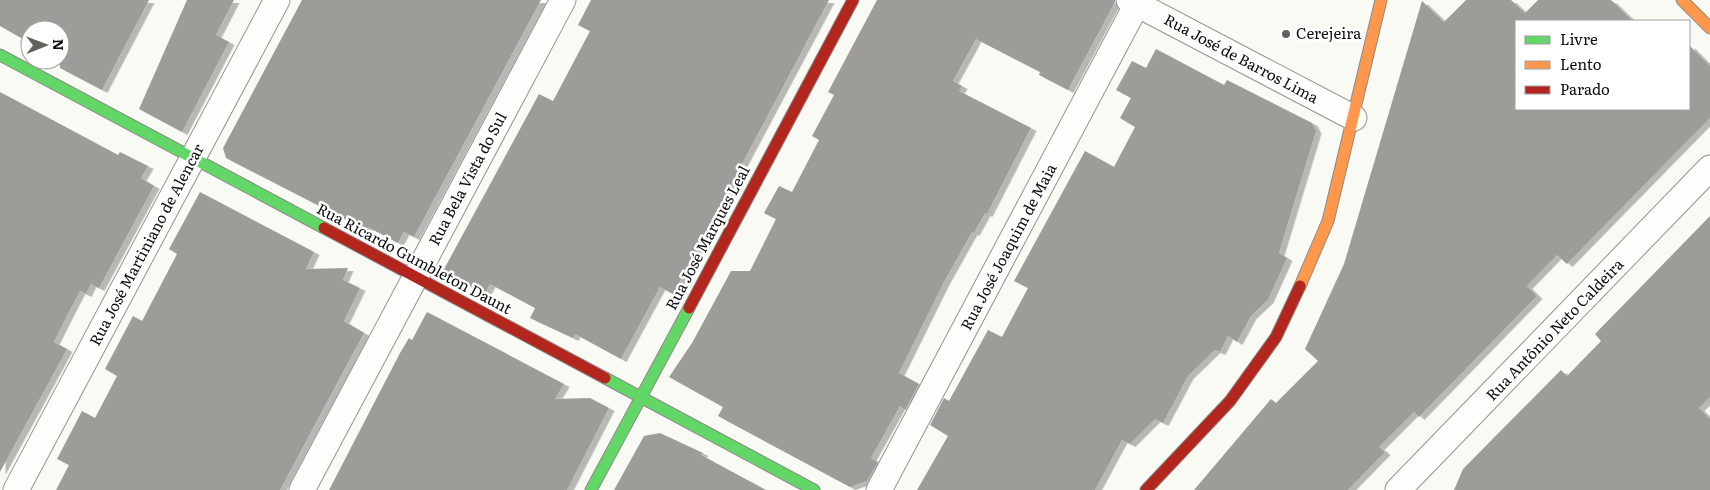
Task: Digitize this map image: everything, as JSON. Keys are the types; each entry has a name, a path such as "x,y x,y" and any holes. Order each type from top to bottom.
{"street":[{"name":"Rua José Martiniano de Alencar","path":"16,490 277,0"},
{"name":"Rua Bela Vista do Sul","path":"302,490 563,0"},
{"name":"Rua José Marques Leal","path":"591,490 853,0"},
{"path":"1146,490 1230,401 1276,336 1304,278 1328,221 1381,0"},
{"path":"1682,0 1710,28"},
{"name":"Rua José de Barros Lima","path":"1133,2 1354,118"},
{"name":"Rua José Joaquim de Maia","path":"879,490 1133,2"},
{"name":"Rua Ricardo Gumbleton Daunt","path":"0,55 814,490"},
{"name":"Rua Antônio Neto Caldeira","path":"1398,490 1710,168"}],"building":[{"path":"0,0 149,0 102,90 64,70 70,70 70,20 20,20 20,37 0,26"},
{"path":"187,0 234,0 216,35 229,42 182,132 139,109"},
{"path":"302,0 541,0 414,237 404,232 398,243 368,227 366,230 226,158 223,148"},
{"path":"591,0 829,0 673,294 660,287 621,359 575,334 573,338 530,318 535,308 490,284 485,294 443,271 539,94 553,101 590,31 578,25"},
{"path":"877,0 1115,0 1115,2 1068,90 1039,75 1040,72 976,39 953,81 962,86 959,91 1031,128 987,214 985,213 974,233 972,232 944,282 899,373 919,384 905,410 900,406 871,458 878,462 867,481 850,487 718,416 723,407 669,377 692,343 731,271 750,271 776,219 764,213 779,186 792,192 819,140 812,136 834,95 828,92"},
{"path":"1466,0 1511,0 1525,13 1538,0 1611,0 1632,20 1515,20 1515,110 1690,110 1690,46 1710,66 1710,118 1567,264 1557,255 1527,286 1537,296 1419,417 1414,412 1379,447 1385,452 1348,490 1194,490 1271,399 1276,403 1318,361 1305,349 1344,264 1422,1 1444,22"},
{"path":"1156,49 1224,85 1227,80 1312,123 1316,131 1279,253 1287,258 1268,300 1251,316 1237,342 1228,336 1220,352 1215,350 1188,376 1163,423 1155,419 1130,444 1122,440 1095,490 917,490 948,436 930,425 944,398 949,401 988,330 1002,337 1028,288 1014,281 1085,151 1114,167 1135,127 1120,118 1131,98 1116,90 1132,61 1146,68"},
{"path":"0,92 118,155 120,152 148,166 141,178 154,186 99,288 91,284 86,294 80,291 54,342 67,349 0,472"},
{"path":"200,192 314,252 306,269 348,268 343,280 360,288 344,321 364,333 280,490 56,490 69,465 57,459 82,411 95,418 117,376 105,369 133,316 142,321 177,254 169,249"},
{"path":"1710,216 1710,397 1699,408 1710,419 1710,490 1454,490 1463,469 1561,370 1567,376 1601,341 1595,334"},
{"path":"427,312 564,384 555,399 590,398 609,408 567,490 329,490 400,353 409,338 412,340"},
{"path":"660,433 703,453 701,455 766,490 614,490 644,436"}],"traffic: fast":[{"path":"0,55 324,228"},
{"path":"591,490 689,308"},
{"path":"605,378 814,490"}],"traffic: slow":[{"path":"1300,286 1328,221 1381,0"},
{"path":"1682,0 1710,28"}],"traffic: jam":[{"path":"689,308 853,0"},
{"path":"324,228 605,378"},
{"path":"1146,490 1230,401 1276,337 1300,286"}],"place":[{"name":"Cerejeira","path":"1286,34"}]}
